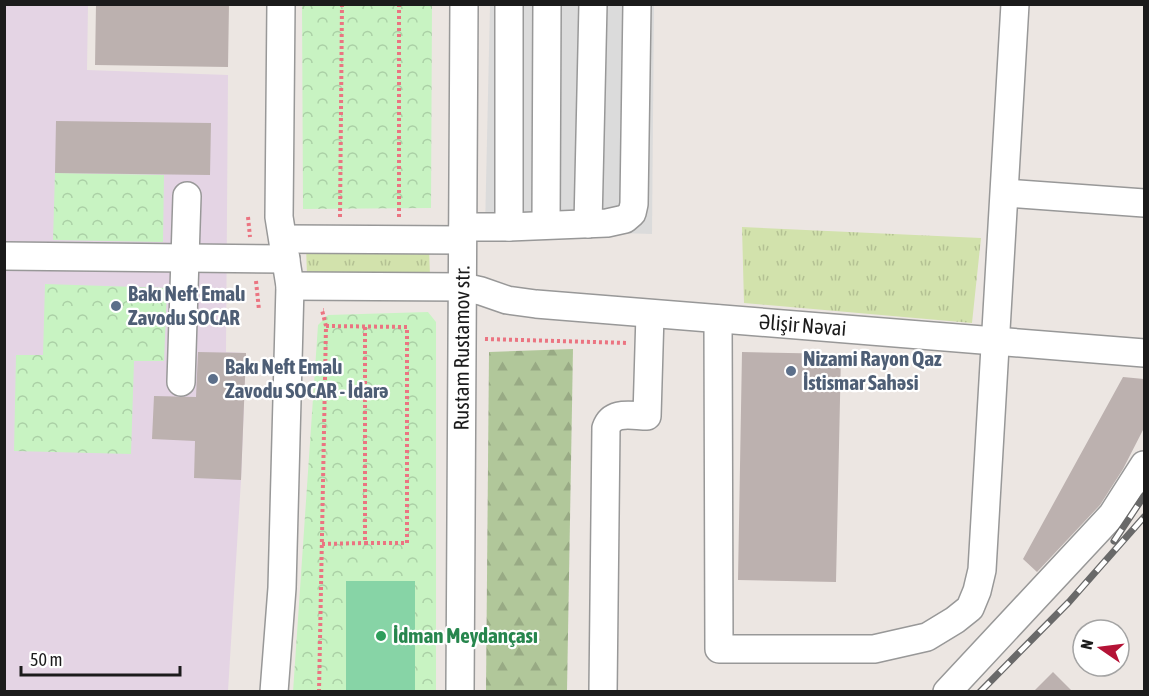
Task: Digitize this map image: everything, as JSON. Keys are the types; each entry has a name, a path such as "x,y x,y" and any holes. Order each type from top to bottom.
{"street":[{"path":"274,692 282,588 290,286 279,217 280,4"},
{"name":"Rustam Rustamov str.","path":"460,692 464,4"},
{"path":"508,4 508,227"},
{"path":"546,224 547,4"},
{"path":"588,224 593,4"},
{"path":"4,256 184,258 508,227 607,223 626,219 632,213 634,204 637,4"},
{"path":"718,319 719,649 874,649 927,638 970,608 982,570 1015,4"},
{"path":"1005,193 1144,203"},
{"path":"182,382 187,196"},
{"name":"Əlişir Nəvai","path":"290,286 463,287 526,303 1144,353"},
{"path":"603,692 606,428 608,421 616,415 647,416 650,314"},
{"path":"946,692 1112,514 1144,465"}],"path":[{"path":"340,218 342,4"},
{"path":"399,4 399,218"},
{"path":"319,692 326,326 322,310 334,310"},
{"path":"322,544 407,543 407,327 326,326"},
{"path":"365,326 365,543"},
{"path":"484,349 485,339 649,344"}],"shaded area":[{"name":"Bakı Neft Emalı Zavodu SOCAR","path":"4,5 88,5 87,70 228,75 226,352 246,353 228,691 5,691"},
{"path":"490,5 654,5 652,234 485,229"}],"green space":[{"path":"302,5 432,5 431,208 303,209"},
{"path":"55,173 164,175 163,242 53,240"},
{"path":"742,227 981,238 972,323 744,303"},
{"path":"306,246 429,247 430,276 307,275"},
{"path":"45,284 167,288 164,361 134,361 131,454 14,451 16,355 43,355"},
{"path":"428,312 436,322 436,691 293,692 318,325 328,315"},
{"path":"573,349 567,691 486,691 489,352"},
{"name":"İdman Meydançası","path":"346,581 415,581 415,691 346,691"}],"building":[{"path":"96,4 229,4 228,67 95,65"},
{"path":"56,121 211,123 210,175 55,173"},
{"path":"198,352 246,353 241,480 194,478 195,441 152,439 154,396 196,397"},
{"path":"742,352 841,354 836,582 738,580"},
{"path":"1123,377 1144,379 1144,428 1123,469 1100,505 1037,572 1023,559"},
{"path":"1053,672 1073,692 1033,692"}],"railway":[{"path":"1114,541 1144,496"},
{"path":"980,692 1069,602 1144,517"}],"place":[{"name":"Bakı Neft Emalı Zavodu SOCAR","path":"116,306"},
{"name":"Nizami Rayon Qaz İstismar Sahəsi","path":"791,371"},
{"name":"Bakı Neft Emalı Zavodu SOCAR - İdarə","path":"213,379"},
{"name":"İdman Meydançası","path":"381,636"}]}
